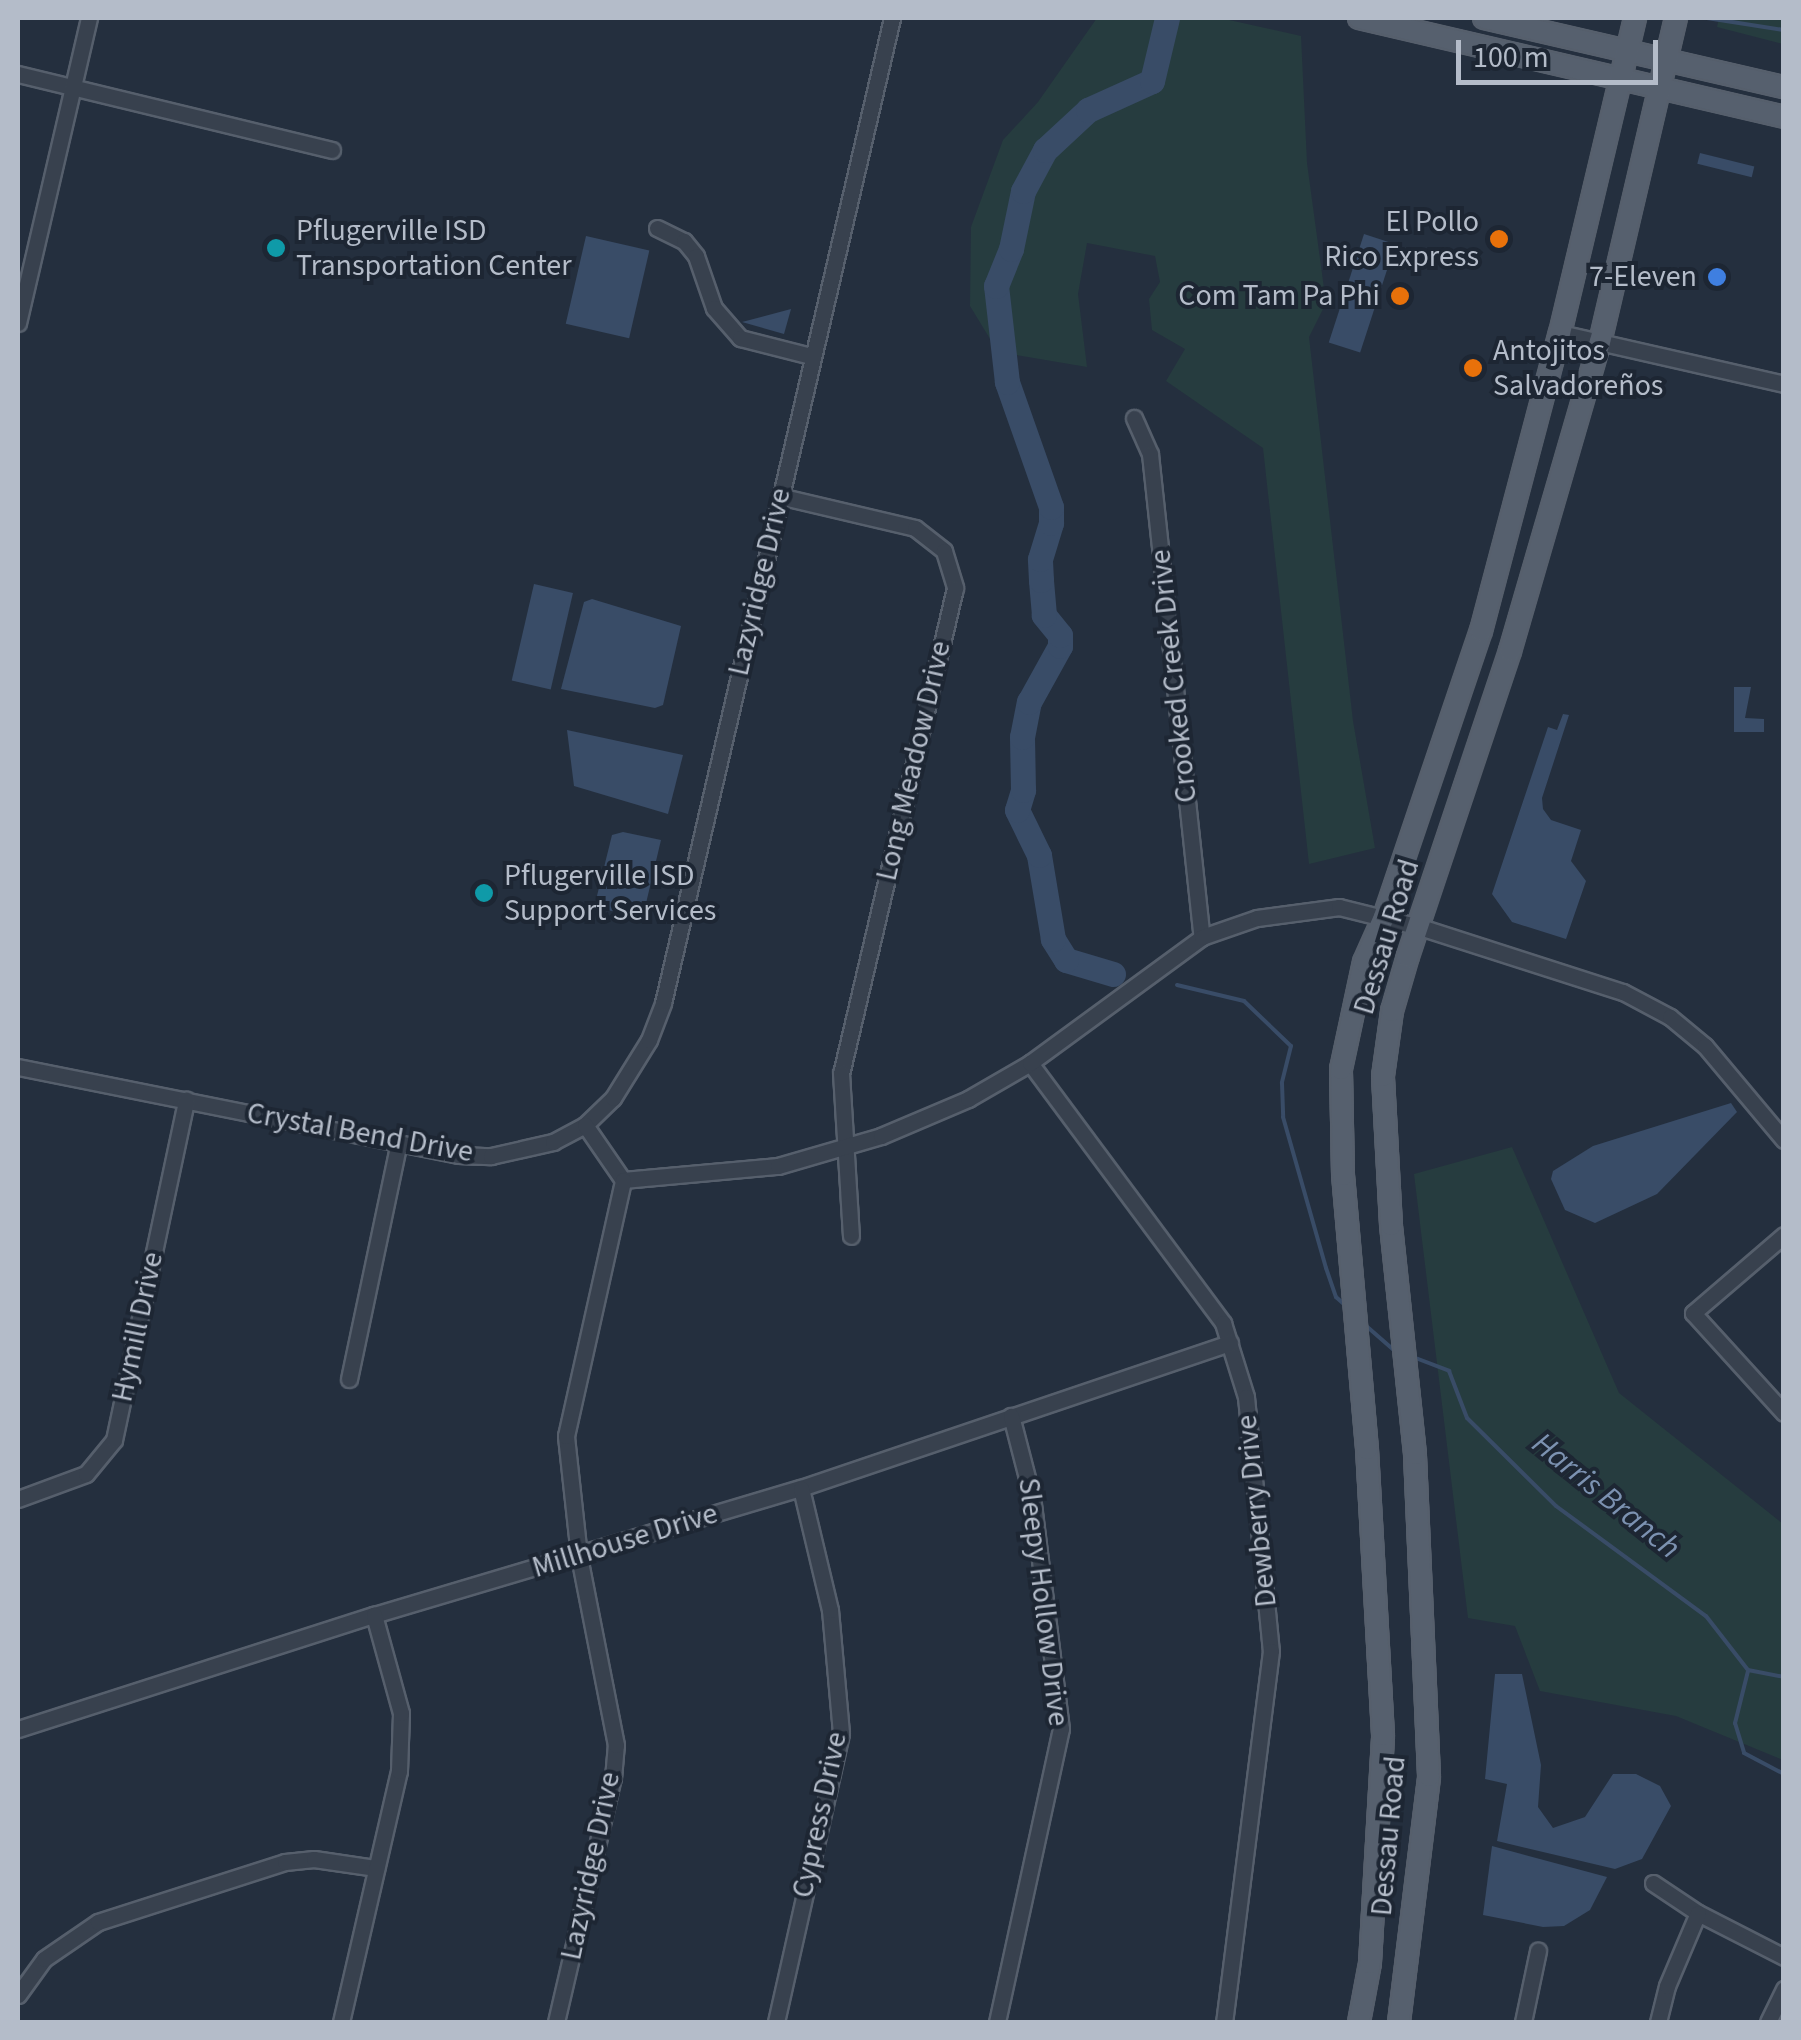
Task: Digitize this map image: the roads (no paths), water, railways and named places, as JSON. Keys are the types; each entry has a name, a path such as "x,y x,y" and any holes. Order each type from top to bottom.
{"main road":[{"path":"1359,18 1784,117"},
{"path":"1484,18 1784,87"},
{"name":"Dessau Road","path":"1359,2022 1370,1963 1383,1735 1367,1449 1343,1176 1340,1070 1364,962 1384,916 1481,631 1560,333 1635,18"},
{"name":"Dessau Road","path":"1399,2022 1429,1776 1416,1454 1397,1274 1383,1076 1392,1011 1510,651 1600,342 1676,18"}],"street":[{"path":"18,324 88,18"},
{"name":"Lazyridge Drive","path":"586,1125 633,1071 663,1003 892,18"},
{"path":"18,74 332,150"},
{"path":"656,228 684,241 696,256 714,308 740,338 811,356"},
{"path":"1560,333 1784,384"},
{"name":"Crooked Creek Drive","path":"1134,418 1150,454 1202,937"},
{"name":"Long Meadow Drive","path":"779,496 914,528 944,550 956,588 841,1073 851,1236"},
{"path":"586,1125 623,1180 760,1169 845,1147 925,1120 1030,1063 1202,937 1257,918 1339,907 1384,916 1623,992 1670,1017 1705,1046 1784,1140"},
{"name":"Dewberry Drive","path":"1030,1063 1208,1302 1230,1343 1246,1397 1271,1651 1224,2022"},
{"name":"Crystal Bend Drive","path":"18,1066 398,1146 491,1156 526,1151 586,1125"},
{"name":"Hymill Drive","path":"18,1499 86,1474 114,1440 186,1100"},
{"path":"350,1379 398,1146"},
{"name":"Lazyridge Drive","path":"556,2022 613,1778 616,1745 578,1556 566,1436 623,1180"},
{"path":"1784,1235 1693,1313 1784,1413"},
{"name":"Millhouse Drive","path":"18,1730 374,1615 801,1488 1230,1343"},
{"name":"Sleepy Hollow Drive","path":"997,2022 1061,1729 1032,1497 1012,1416"},
{"name":"Cypress Drive","path":"776,2022 841,1733 830,1610 801,1488"},
{"path":"341,2022 398,1771 402,1735 374,1615"},
{"path":"18,1994 44,1959 98,1922 286,1862 314,1858 376,1868"},
{"path":"1653,1883 1698,1913 1784,1958"},
{"path":"1658,2022 1666,1986 1698,1913"},
{"path":"1523,2022 1538,1951"},
{"path":"1768,2022 1784,1988"}],"water":[{"path":"1700,153 1754,167 1752,177 1697,164"},
{"path":"1364,234 1395,244 1360,353 1329,342"},
{"path":"586,236 649,251 629,338 566,324"},
{"path":"791,309 784,334 742,322"},
{"path":"534,584 573,593 551,689 512,680"},
{"path":"592,599 681,626 663,705 655,708 561,689 584,602"},
{"path":"1734,687 1751,687 1745,718 1764,719 1764,732 1734,732"},
{"path":"1563,714 1569,715 1542,798 1543,809 1551,820 1581,830 1571,861 1586,881 1566,939 1512,922 1492,894 1548,727 1557,730"},
{"path":"567,730 683,755 668,814 574,786"},
{"path":"623,832 661,840 643,916 594,908 612,835"},
{"path":"1731,1103 1737,1112 1657,1194 1595,1223 1565,1210 1551,1179 1553,1171 1593,1146"},
{"path":"1495,1674 1522,1674 1541,1765 1538,1807 1553,1828 1585,1817 1613,1774 1636,1774 1660,1786 1671,1806 1642,1859 1615,1869 1497,1841 1507,1784 1485,1779"},
{"path":"1492,1846 1607,1877 1590,1910 1564,1926 1543,1927 1483,1915"}],"waterway":[{"name":"Harris Branch","path":"1113,974 1066,960 1053,939 1039,855 1017,810 1023,790 1022,737 1029,702 1060,646 1060,635 1044,615 1041,580 1040,559 1051,523 1051,507 1007,382 996,286 1011,249 1023,191 1045,150 1088,110 1152,81 1167,18"},
{"path":"1707,18 1784,30"},
{"name":"Harris Branch","path":"1177,985 1244,1001 1291,1046 1282,1083 1283,1117 1326,1268 1336,1297 1347,1307"},
{"name":"Harris Branch","path":"1364,1324 1395,1351"},
{"name":"Harris Branch","path":"1413,1357 1449,1371 1467,1418 1556,1506 1706,1616 1748,1670 1784,1677"},
{"path":"1748,1671 1735,1723 1744,1753 1784,1774"}],"place":[{"name":"El Pollo Rico Express","path":"1499,239"},
{"name":"Pflugerville ISD Transportation Center","path":"276,248"},
{"name":"7-Eleven","path":"1717,277"},
{"name":"Com Tam Pa Phi","path":"1400,296"},
{"name":"Antojitos Salvadoreños","path":"1473,368"},
{"name":"Pflugerville ISD Support Services","path":"484,893"}]}
